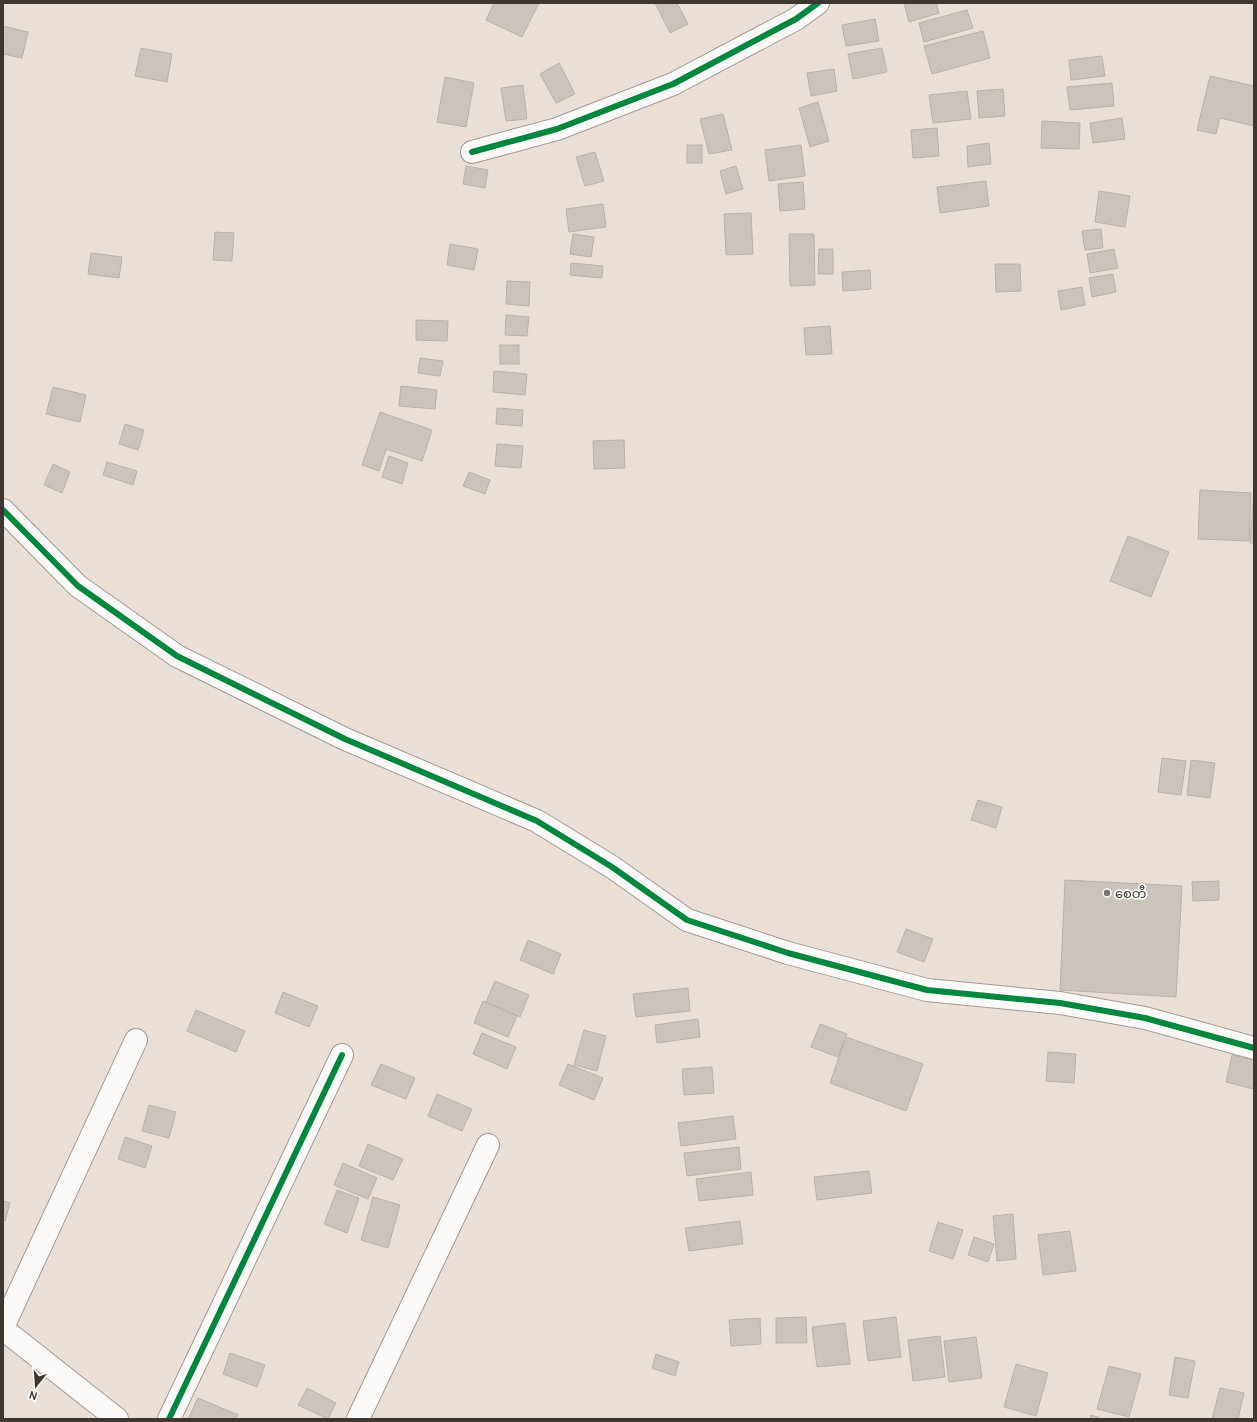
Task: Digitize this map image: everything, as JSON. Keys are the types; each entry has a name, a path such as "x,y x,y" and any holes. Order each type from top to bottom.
{"street":[{"path":"472,152 557,129 673,84 796,20 818,3"},
{"path":"3,510 78,586 177,656 346,739 537,821 612,867 687,920 788,953 927,990 1060,1003 1145,1018 1254,1048"},
{"path":"118,1419 3,1328 136,1040"},
{"path":"169,1419 342,1055"},
{"path":"358,1419 488,1145"}],"building":[{"path":"494,3 539,3 522,37 486,20"},
{"path":"655,3 677,3 688,24 670,33"},
{"path":"904,3 936,3 939,13 909,22"},
{"path":"967,10 973,28 924,42 919,23"},
{"path":"875,19 879,41 846,46 842,25"},
{"path":"3,26 28,32 22,58 3,54"},
{"path":"983,31 990,58 932,74 924,46"},
{"path":"141,48 172,54 167,82 135,76"},
{"path":"882,48 887,72 853,79 848,54"},
{"path":"1102,56 1105,76 1071,80 1069,60"},
{"path":"559,63 575,94 556,103 540,74"},
{"path":"834,69 837,91 811,96 807,73"},
{"path":"1210,76 1254,86 1254,126 1220,118 1216,134 1197,130"},
{"path":"445,77 474,83 466,127 437,122"},
{"path":"1112,83 1114,106 1070,110 1067,87"},
{"path":"523,85 527,119 506,121 501,88"},
{"path":"1003,89 1005,116 979,118 977,91"},
{"path":"967,91 971,119 933,123 929,95"},
{"path":"818,102 829,141 810,147 799,108"},
{"path":"723,114 732,150 709,154 700,119"},
{"path":"1122,118 1125,139 1093,143 1090,123"},
{"path":"1042,121 1080,123 1079,149 1041,148"},
{"path":"937,128 939,156 913,158 911,130"},
{"path":"989,143 991,164 968,167 967,146"},
{"path":"687,145 702,145 702,163 687,163"},
{"path":"801,145 805,176 769,181 765,150"},
{"path":"595,152 604,181 585,186 576,157"},
{"path":"466,166 488,170 485,188 463,184"},
{"path":"736,166 743,189 726,194 720,171"},
{"path":"986,181 989,206 940,213 937,187"},
{"path":"803,182 805,209 780,211 778,184"},
{"path":"1099,191 1130,196 1125,227 1095,222"},
{"path":"603,204 606,227 569,232 566,209"},
{"path":"751,213 753,254 726,255 724,214"},
{"path":"1101,229 1103,248 1085,250 1082,231"},
{"path":"215,232 234,233 232,261 213,260"},
{"path":"573,234 594,237 591,257 570,254"},
{"path":"789,234 814,234 815,285 790,286"},
{"path":"450,244 478,249 474,270 447,265"},
{"path":"819,249 833,249 833,274 818,274"},
{"path":"1114,249 1118,268 1090,273 1087,254"},
{"path":"91,253 122,257 119,278 88,274"},
{"path":"571,263 603,266 602,278 570,275"},
{"path":"995,264 1020,264 1021,291 996,292"},
{"path":"870,270 871,289 843,291 842,272"},
{"path":"1113,274 1116,292 1092,297 1089,278"},
{"path":"507,281 530,282 529,306 506,304"},
{"path":"1082,287 1085,305 1061,310 1058,291"},
{"path":"506,315 529,317 527,336 505,335"},
{"path":"416,320 448,321 447,341 416,340"},
{"path":"830,326 832,354 806,355 804,328"},
{"path":"500,345 519,345 519,364 500,364"},
{"path":"420,358 443,361 440,376 418,373"},
{"path":"494,371 527,374 525,395 493,392"},
{"path":"401,386 437,390 435,409 399,406"},
{"path":"53,387 86,395 80,422 46,414"},
{"path":"497,408 523,410 522,426 496,424"},
{"path":"380,412 432,430 422,461 386,449 379,471 362,465"},
{"path":"125,424 144,430 138,450 119,444"},
{"path":"624,440 625,468 594,469 593,441"},
{"path":"497,444 523,446 521,468 495,466"},
{"path":"389,456 408,463 402,484 382,477"},
{"path":"107,462 137,471 133,485 103,475"},
{"path":"53,464 70,472 62,493 44,485"},
{"path":"469,472 490,480 485,494 463,486"},
{"path":"1200,490 1251,493 1249,541 1198,539"},
{"path":"1254,490 1254,543 1250,543"},
{"path":"1128,536 1169,552 1151,597 1110,581"},
{"path":"1162,758 1186,761 1181,795 1158,792"},
{"path":"1191,760 1215,763 1210,798 1187,795"},
{"path":"978,800 1002,807 996,828 971,820"},
{"path":"1065,880 1182,886 1176,997 1060,990"},
{"path":"1219,881 1219,900 1193,901 1192,882"},
{"path":"906,929 933,939 924,962 897,952"},
{"path":"528,940 561,954 553,974 520,960"},
{"path":"495,981 529,995 520,1017 486,1002"},
{"path":"688,988 690,1011 636,1017 633,994"},
{"path":"283,992 318,1006 309,1027 275,1013"},
{"path":"483,1001 517,1016 508,1037 474,1023"},
{"path":"196,1010 245,1031 236,1052 187,1031"},
{"path":"698,1019 700,1037 657,1043 655,1025"},
{"path":"820,1024 847,1034 838,1057 811,1047"},
{"path":"584,1030 606,1036 597,1071 574,1065"},
{"path":"482,1033 516,1047 507,1069 473,1054"},
{"path":"846,1037 923,1064 906,1111 830,1083"},
{"path":"1048,1052 1076,1054 1074,1083 1046,1081"},
{"path":"1232,1055 1254,1060 1254,1089 1226,1082"},
{"path":"381,1064 415,1078 406,1099 371,1085"},
{"path":"568,1064 603,1078 594,1100 559,1085"},
{"path":"712,1067 714,1093 684,1095 682,1069"},
{"path":"437,1094 472,1109 462,1131 428,1116"},
{"path":"149,1105 176,1112 169,1138 142,1131"},
{"path":"733,1116 736,1139 681,1146 678,1123"},
{"path":"125,1137 152,1146 145,1168 118,1159"},
{"path":"368,1144 403,1159 393,1180 359,1166"},
{"path":"739,1147 741,1169 687,1176 684,1153"},
{"path":"343,1163 377,1178 368,1199 334,1185"},
{"path":"869,1171 872,1193 817,1200 814,1177"},
{"path":"751,1172 753,1195 699,1201 696,1179"},
{"path":"337,1190 359,1198 347,1233 324,1224"},
{"path":"373,1197 400,1205 388,1248 361,1240"},
{"path":"3,1201 10,1203 5,1221 3,1220"},
{"path":"1013,1214 1016,1259 997,1261 993,1216"},
{"path":"740,1221 743,1244 689,1251 685,1228"},
{"path":"938,1222 963,1230 953,1259 929,1251"},
{"path":"1070,1231 1076,1271 1043,1275 1038,1235"},
{"path":"974,1237 994,1244 988,1262 968,1255"},
{"path":"806,1317 807,1343 776,1343 776,1318"},
{"path":"896,1317 901,1357 868,1361 863,1321"},
{"path":"760,1318 761,1344 731,1346 729,1320"},
{"path":"845,1323 850,1364 817,1367 812,1327"},
{"path":"940,1336 945,1377 913,1381 908,1340"},
{"path":"976,1337 982,1378 949,1382 944,1341"},
{"path":"230,1353 265,1365 257,1387 223,1374"},
{"path":"656,1354 679,1362 675,1376 652,1368"},
{"path":"1175,1357 1195,1361 1188,1398 1169,1395"},
{"path":"1016,1364 1048,1373 1036,1416 1004,1407"},
{"path":"1109,1366 1141,1374 1129,1417 1097,1409"},
{"path":"307,1388 336,1403 328,1419 298,1405"},
{"path":"1220,1388 1244,1393 1238,1419 1212,1419"},
{"path":"198,1398 238,1415 236,1419 188,1419"},
{"path":"1091,1415 1103,1419 1090,1419"}],"cycle path":[{"path":"472,152 557,129 673,84 796,19 818,3"},
{"path":"3,510 78,586 177,656 345,739 537,821 612,867 687,920 788,953 927,990 1060,1003 1145,1018 1254,1048"},
{"path":"169,1419 342,1055"}],"place":[{"name":"စေတီ","path":"1107,893"}]}
